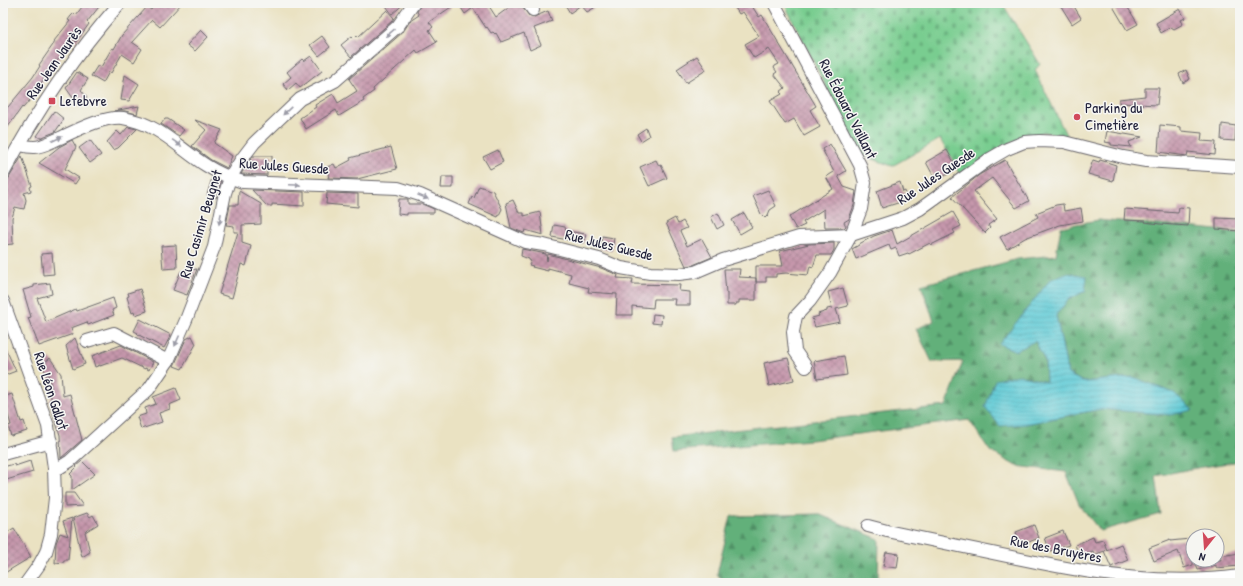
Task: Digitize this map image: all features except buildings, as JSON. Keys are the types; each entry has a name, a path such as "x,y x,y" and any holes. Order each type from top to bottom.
{"street":[{"name":"Rue Jean Jaurès","path":"20,145 63,74 98,28 120,3"},
{"name":"Rue Casimir Beugnet","path":"54,468 59,468 70,461 149,389 168,361 186,320 214,246 225,193 230,178 254,143 300,99 335,80 398,26 414,3"},
{"name":"Rue Édouard Vaillant","path":"774,3 860,165 865,183 861,210 851,235 830,272 810,301 796,316 792,332 795,351 806,367"},
{"name":"Rue Jules Guesde","path":"20,145 36,147 47,144 104,120 121,118 137,121 158,130 207,166 230,178 243,182 398,188 435,202 525,242 544,245 599,259 621,268 650,273 678,274 696,272 723,260 799,237 851,235 903,218 920,209 1007,148 1024,142 1064,142 1123,157 1146,161 1240,167"},
{"path":"5,167 20,145"},
{"name":"Rue Léon Gallot","path":"3,301 46,418 51,441 54,468 55,498 51,534 42,558 26,583"},
{"path":"87,341 114,333 168,361"},
{"path":"3,454 51,441"},
{"name":"Rue des Bruyères","path":"868,526 1093,574 1147,581 1183,582 1240,576"}],"green space":[{"path":"784,3 1002,3 1040,64 1035,70 1067,137 1043,132 1007,144 960,175 940,139 892,166 860,154"},
{"path":"1098,220 1240,233 1240,461 1156,476 1161,514 1100,531 1079,504 1066,472 1016,466 990,451 969,420 811,440 674,451 672,437 946,406 963,361 932,362 916,329 934,321 921,285 1018,259 1056,255 1061,227","holes":["1086,276 1085,291 1068,300 1056,315 1068,374 1083,382 1133,377 1171,415 1101,409 1026,424 1019,375 1046,382 1045,361 1035,341"]},
{"path":"818,514 879,539 878,578 910,583 725,583 717,574 731,516"}],"water":[{"path":"1066,273 1087,276 1085,291 1068,300 1056,315 1068,374 1083,382 1133,377 1174,393 1193,410 1171,415 1101,409 1026,424 1000,426 985,407 995,380 1019,375 1046,382 1045,361 1035,341 1016,351 999,344 1050,280"}],"place":[{"name":"Lefebvre","path":"52,101"},
{"name":"Parking du Cimetière","path":"1077,117"}]}
